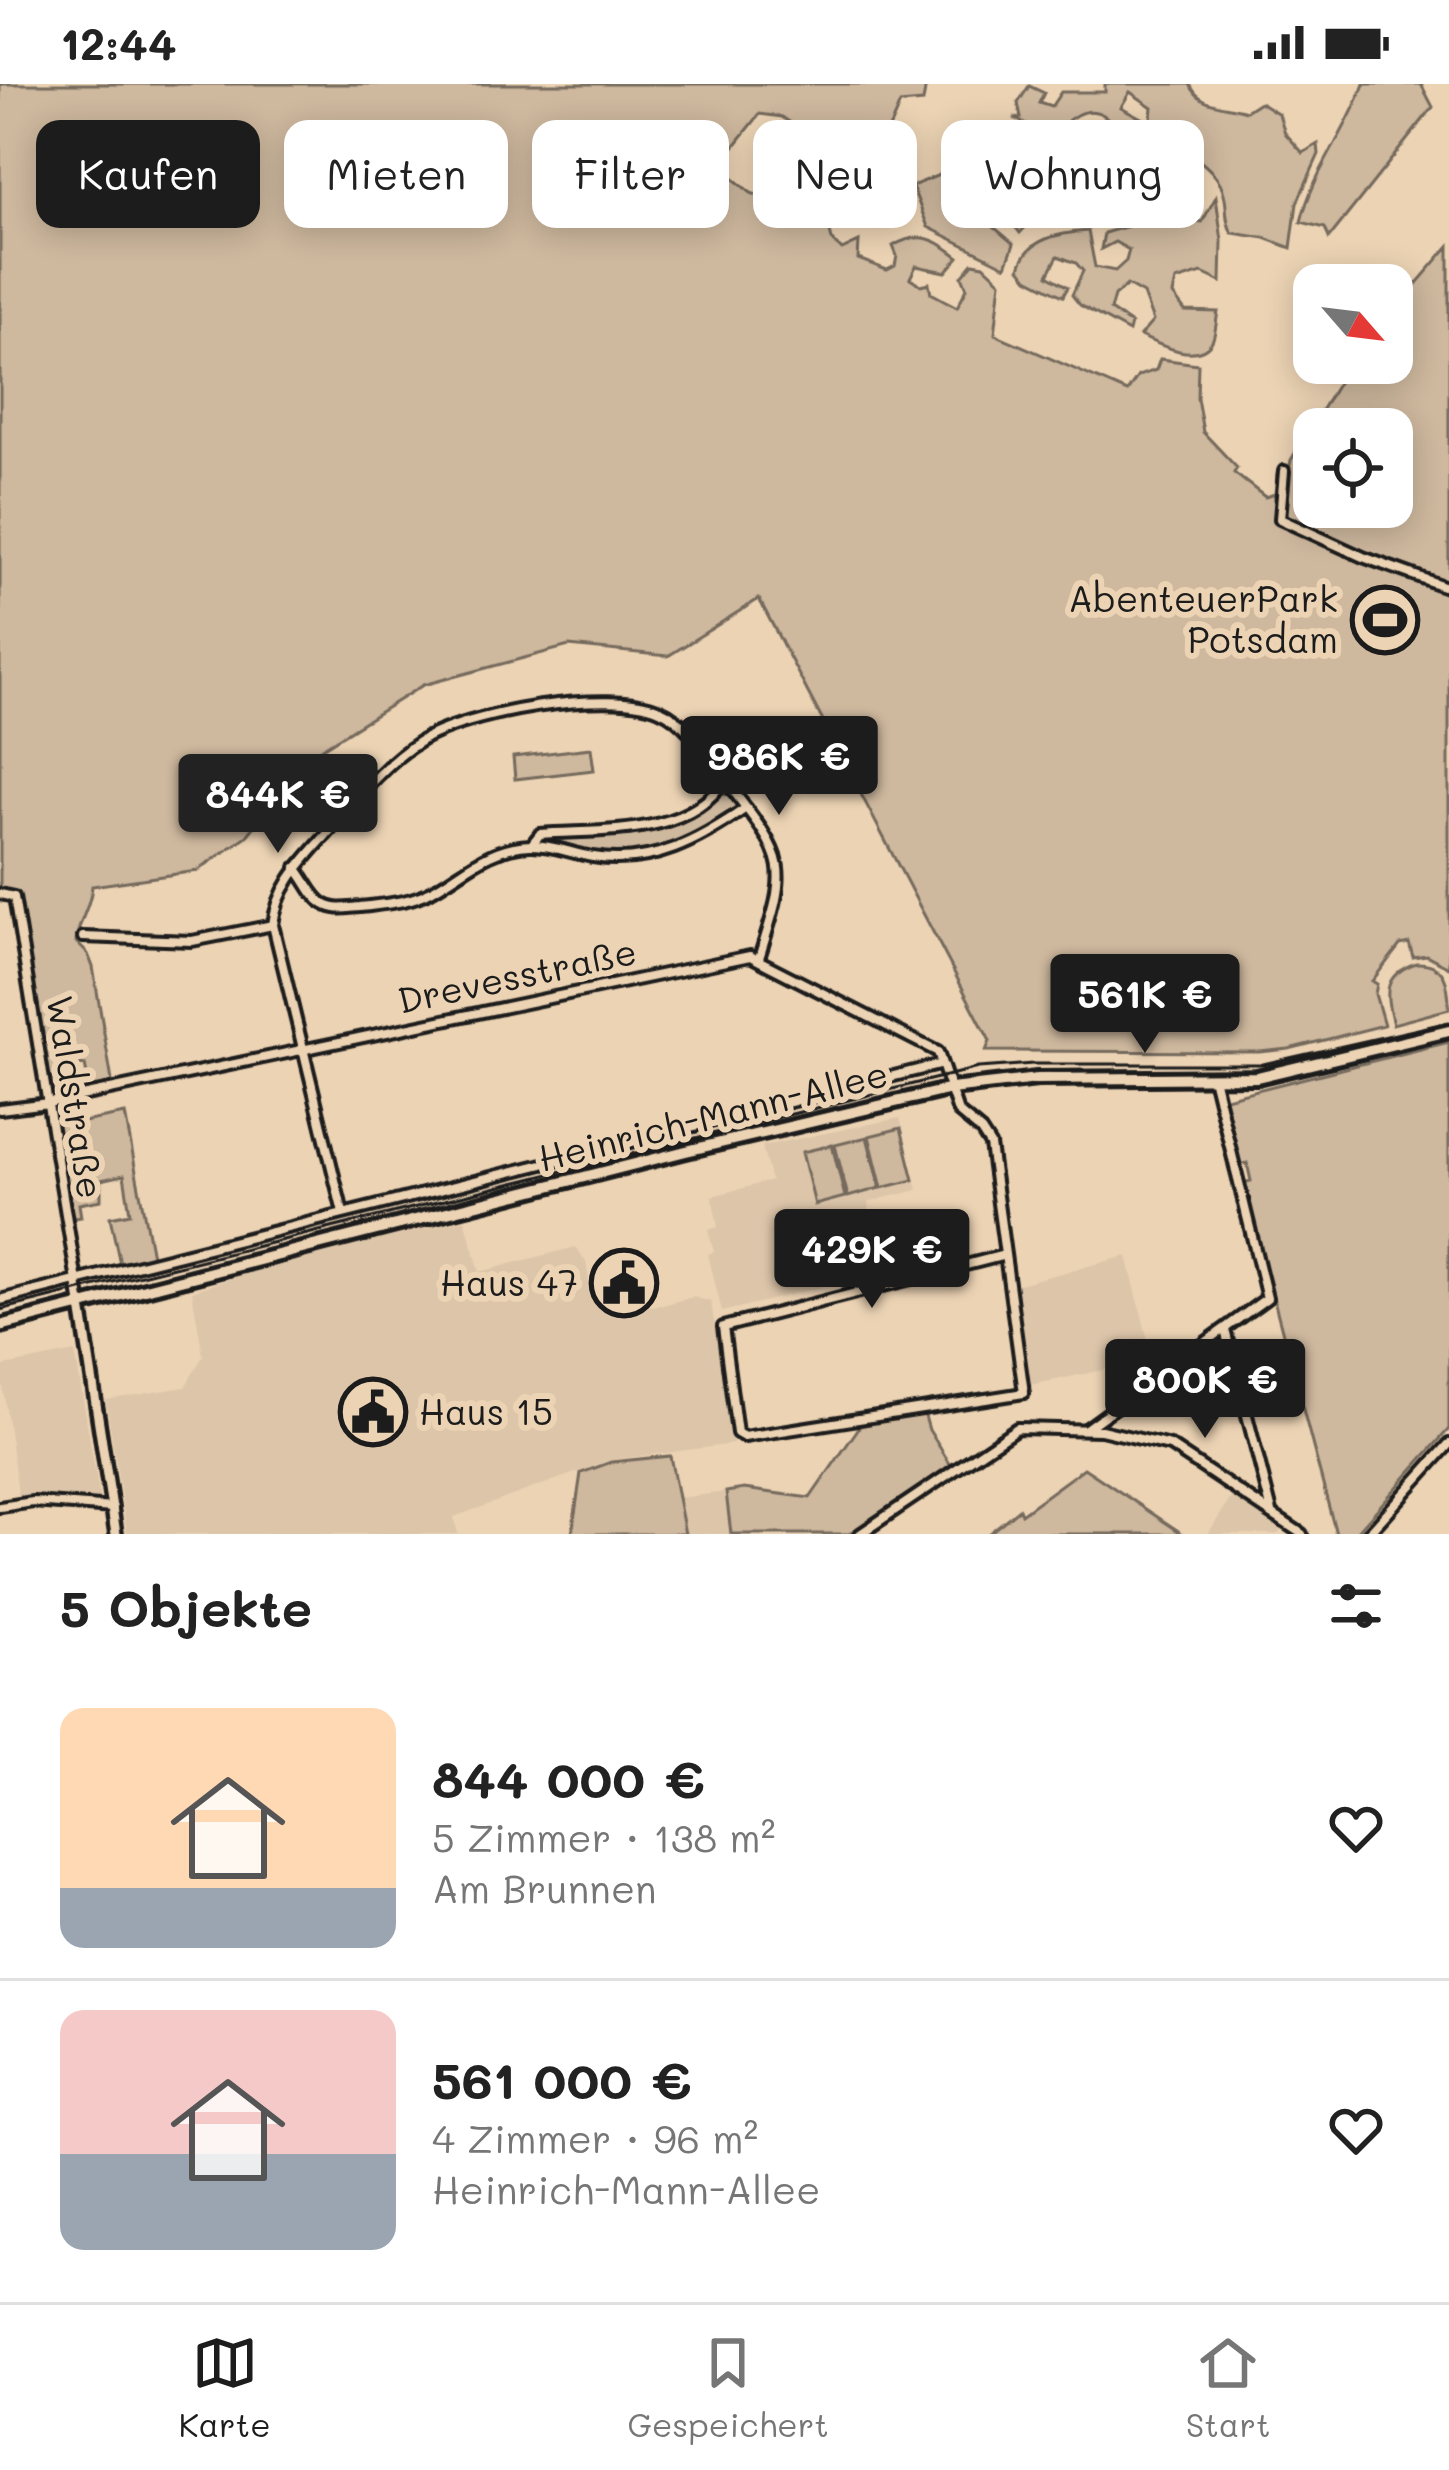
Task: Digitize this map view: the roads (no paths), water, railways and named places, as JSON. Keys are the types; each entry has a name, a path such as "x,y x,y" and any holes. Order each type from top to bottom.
{"main road":[{"name":"Heinrich-Mann-Allee","path":"0,1326 686,1151 951,1089 1037,1079 1214,1081 1303,1069 1449,1031"}],"street":[{"path":"1284,470 1280,519 1449,588"},
{"path":"343,1213 273,926 283,891 296,868 391,763 425,737 472,719 558,704 610,702 650,706 675,718 773,850 781,870 780,894 758,958 932,1046 958,1112 990,1145 1024,1393 744,1437 737,1433 721,1332 727,1324 1005,1256"},
{"path":"532,844 540,834 627,832 656,824 694,806 725,780"},
{"path":"296,868 318,900 345,909 411,900 486,855 532,844 598,858 654,856 693,841 746,808"},
{"name":"Waldstraße","path":"0,894 14,897 82,1306"},
{"path":"83,937 192,941 273,926"},
{"name":"Drevesstraße","path":"0,1109 49,1103 758,958"},
{"name":"Heinrich-Mann-Allee","path":"0,1300 942,1064"},
{"path":"1087,1428 1267,1298 1214,1081"},
{"path":"82,1306 116,1534"},
{"path":"1225,1330 1272,1513"},
{"path":"860,1534 1017,1428 1087,1428 1170,1446 1302,1534"},
{"path":"1368,1534 1449,1444"},
{"path":"0,1507 33,1502 113,1508"}],"tram line":[{"path":"0,1310 978,1068 1263,1064 1449,1022"}],"place":[{"name":"AbenteuerPark Potsdam","path":"1385,620"},
{"name":"Haus 47","path":"624,1283"},
{"name":"Haus 15","path":"373,1412"}]}
